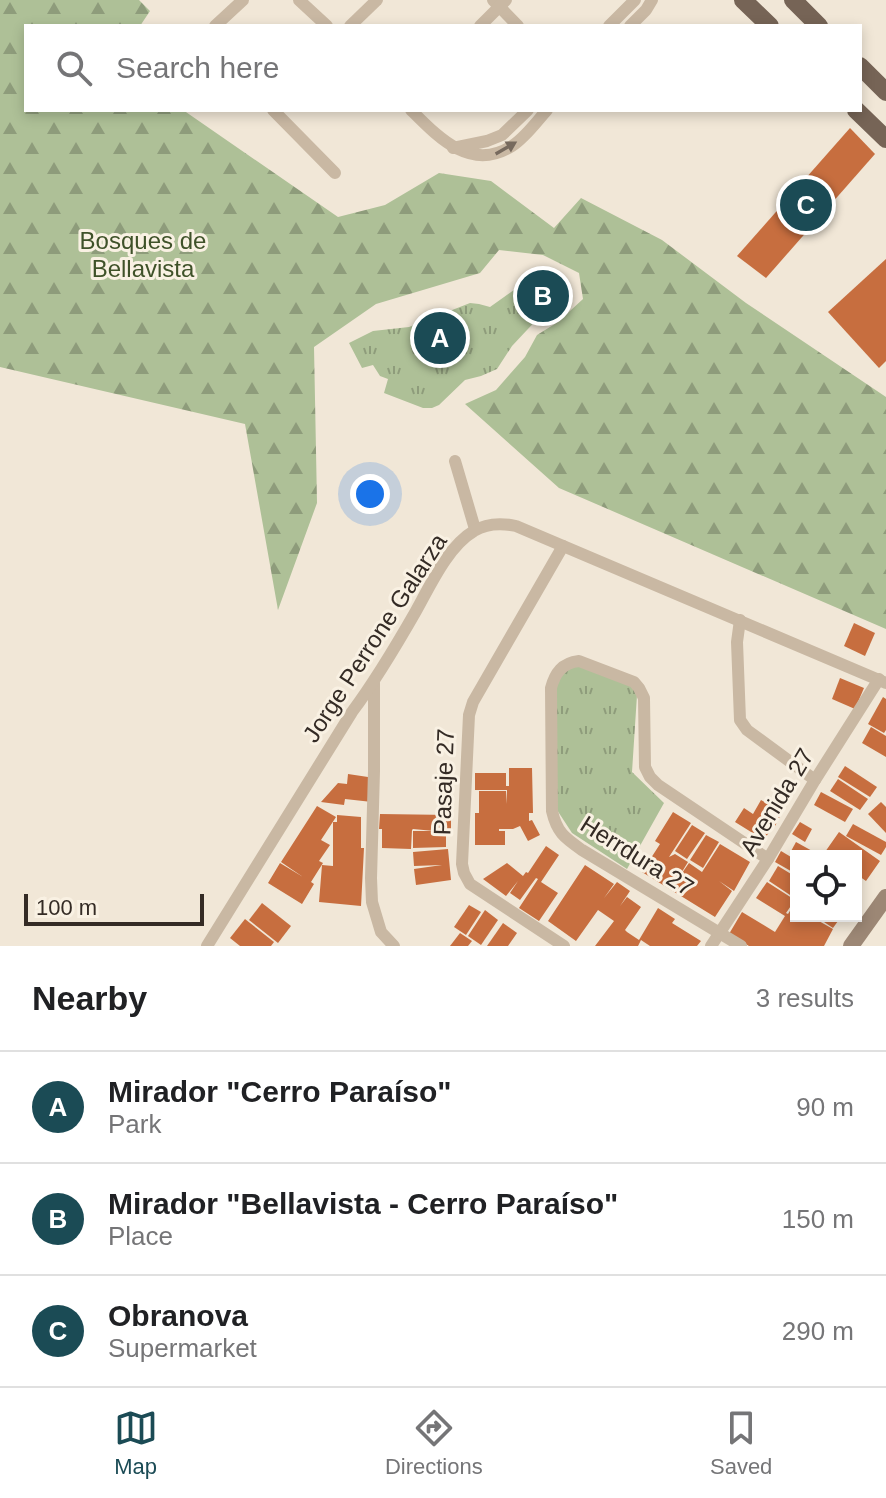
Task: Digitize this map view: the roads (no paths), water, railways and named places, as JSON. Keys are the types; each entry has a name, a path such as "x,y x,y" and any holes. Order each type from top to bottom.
{"main road":[{"path":"743,0 768,24"},
{"path":"793,0 817,24"},
{"path":"862,68 886,92"},
{"path":"858,112 886,139"},
{"path":"851,946 886,897"}],"street":[{"path":"217,24 243,0"},
{"path":"299,0 325,24"},
{"path":"352,24 377,0"},
{"path":"611,24 635,0"},
{"path":"632,24 652,0"},
{"path":"482,24 499,2 516,24"},
{"path":"275,112 335,173"},
{"path":"413,112 453,148 473,155 495,155 515,145 545,112"},
{"path":"453,148 502,135 526,112"},
{"path":"455,461 475,529"},
{"name":"Jorge Perrone Galarza","path":"207,946 352,712 374,683 447,558 475,529 506,524 516,526 883,681"},
{"name":"Pasaje 27","path":"563,546 473,702 469,715 462,864 470,884 564,946"},
{"path":"740,620 737,642 740,720 747,730 815,780"},
{"name":"Herrdura 27","path":"741,946 564,838 555,824 552,811 551,688 559,669 579,661 634,682 644,698 645,767 650,777 768,859"},
{"name":"Avenida 27","path":"711,946 815,780 883,681"},
{"path":"374,683 372,902 381,932 394,946"}],"place":[{"name":"Obranova","path":"806,205"},
{"name":"Mirador \"Bellavista - Cerro Paraíso\"","path":"543,296"},
{"name":"Mirador \"Cerro Paraíso\"","path":"440,338"}],"park label":[{"name":"Bosques de Bellavista","path":"143,255"}]}
